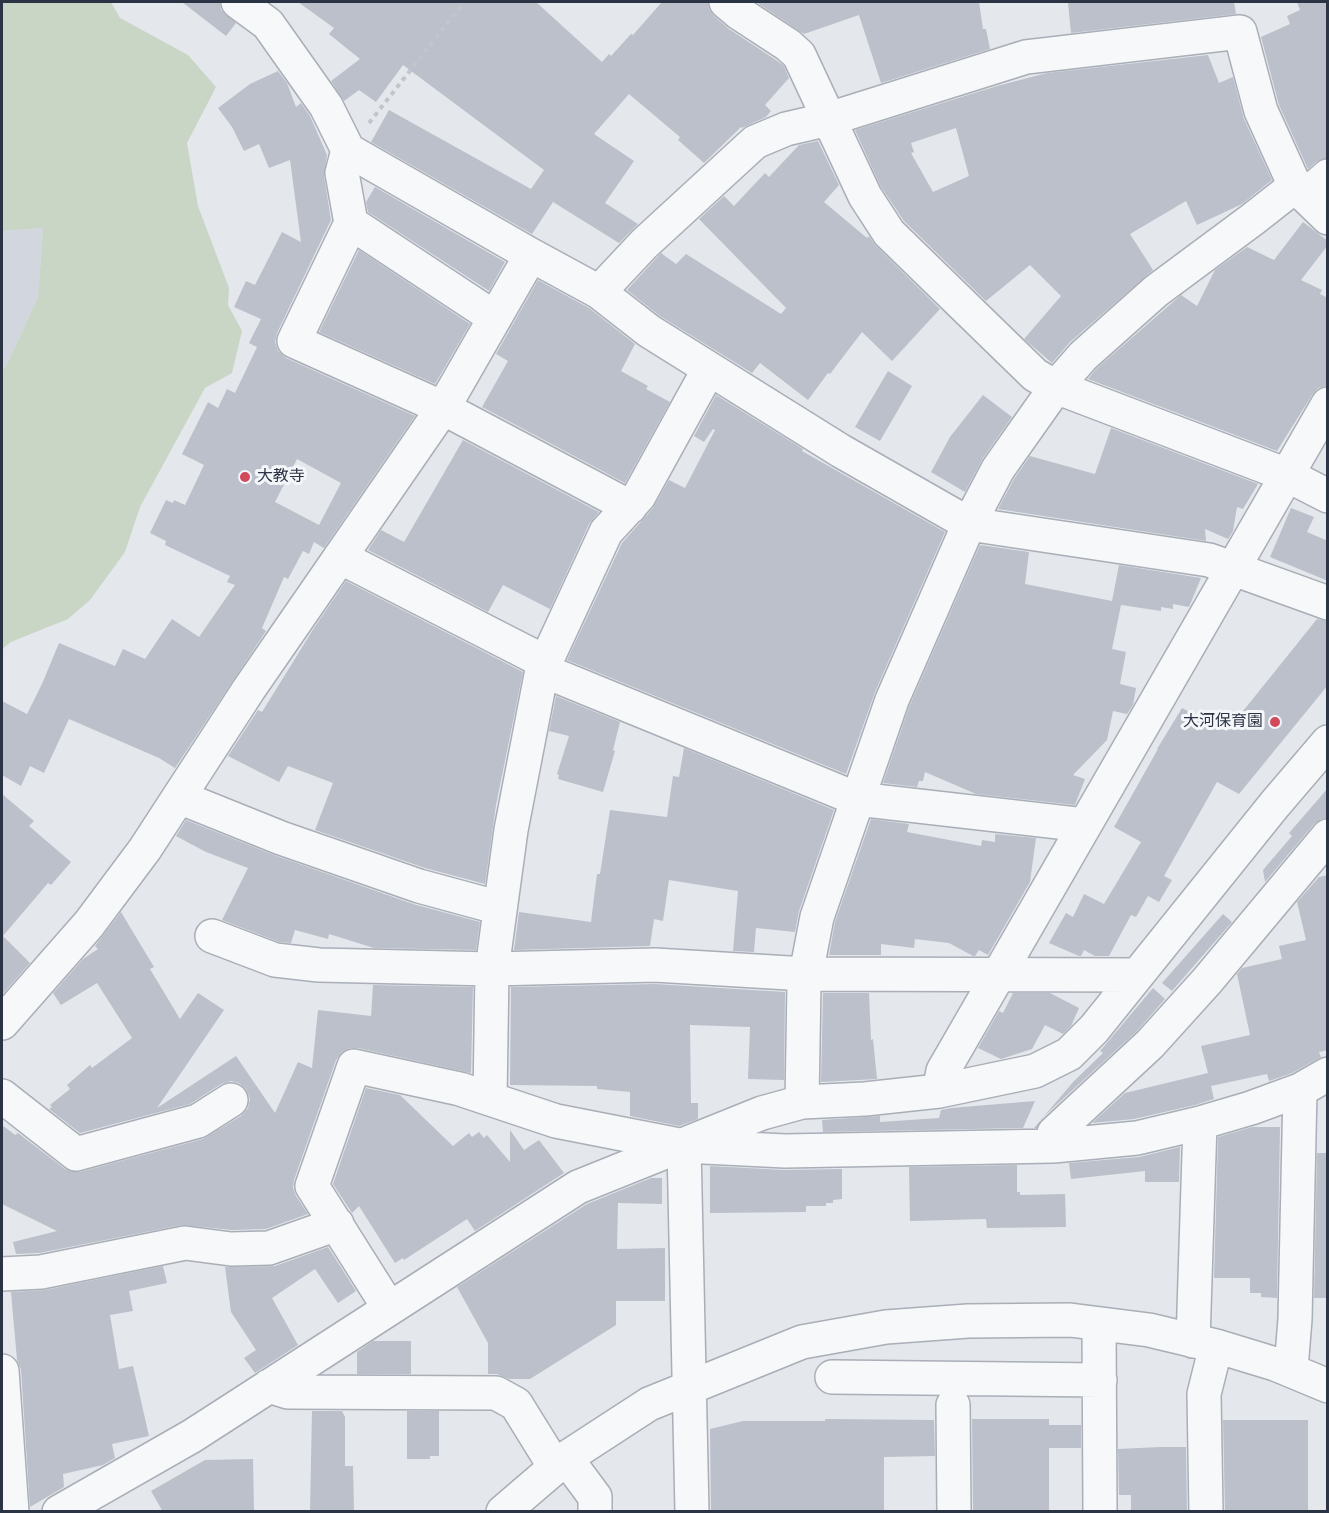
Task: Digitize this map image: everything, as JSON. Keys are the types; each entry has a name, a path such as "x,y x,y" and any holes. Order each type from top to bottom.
{"street":[{"path":"238,2 268,24 326,106 348,150 599,292 649,332 841,451 969,524 1209,560 1328,603"},
{"path":"726,2 799,55 865,196 889,233 1035,375 1056,387 1287,475 1328,496"},
{"path":"599,292 644,244 755,142 786,129 829,118 1026,57 1240,32 1261,111 1314,194 1253,219 1156,291 1083,356 1056,387 999,469 969,524 891,700 817,917 804,984 802,1102"},
{"path":"348,150 342,173 351,223 294,341 443,408 630,507"},
{"path":"351,223 495,318"},
{"path":"2,1023 89,924 145,849 249,688 443,408 531,255"},
{"path":"490,1099 492,969 511,830 543,666 606,532 639,496 709,369"},
{"path":"939,1090 943,1071 1328,404"},
{"path":"340,557 543,666 857,799 1085,825"},
{"path":"66,1510 192,1436 578,1187 762,1113 802,1102 865,1099 939,1090 1035,1071 1069,1054 1094,1029 1328,742"},
{"path":"178,796 313,849 419,886 500,908"},
{"path":"1053,1146 1054,1133 1150,1044 1328,836"},
{"path":"212,936 275,960 319,965 492,969 655,964 806,974 1137,975"},
{"path":"389,1308 312,1186 354,1066 460,1089 556,1121 684,1146 785,1151 1053,1146 1137,1138 1200,1123 1314,1082 1291,1369"},
{"path":"2,1096 76,1154 198,1121 231,1100"},
{"path":"1200,1123 1206,1512"},
{"path":"684,1146 692,1512"},
{"path":"2,1274 41,1272 185,1243 231,1249 269,1248 337,1224"},
{"path":"503,1512 560,1462 650,1404 802,1342 886,1327 968,1321 1070,1320 1149,1330 1205,1343 1291,1369 1328,1386"},
{"path":"1099,1324 1100,1512"},
{"path":"2,1371 12,1512"},
{"path":"832,1377 1100,1380"},
{"path":"269,1386 288,1392 496,1393 516,1404 560,1462 595,1497 595,1512"},
{"path":"953,1405 954,1512"}],"path":[{"path":"348,150 464,2"}],"shaded area":[{"path":"43,228 38,297 2,371 2,231"}],"green space":[{"path":"2,2 111,2 120,18 188,55 216,87 187,143 198,206 229,288 228,305 242,331 232,373 205,388 140,507 125,552 90,600 68,619 11,642 2,649 2,371 38,297 43,228 2,231"}],"building":[{"path":"182,2 220,2 221,10 236,23 226,36"},
{"path":"298,2 536,2 602,62 609,54 611,56 631,34 633,35 662,2 708,2 709,9 714,16 729,29 784,66 789,78 765,105 771,111 766,117 741,127 704,163 678,140 680,137 629,94 594,134 634,161 605,203 638,224 619,243 553,202 532,234 371,142 389,110 531,189 544,170 403,65 376,102 359,90 344,101 331,81 360,59 329,34 334,28"},
{"path":"756,2 979,2 983,29 986,29 990,49 881,83 859,15 804,34"},
{"path":"1234,2 1236,14 1071,33 1068,3"},
{"path":"1297,2 1328,2 1328,158 1316,162 1308,169 1279,105 1261,37 1290,24 1287,16 1300,10"},
{"path":"1208,55 1219,83 1233,77 1244,119 1272,180 1242,204 1197,225 1186,201 1130,234 1153,270 1070,342 1052,363 1024,339 1061,296 1030,265 986,301 904,221 881,187 855,130 1047,73","holes":["956,128 969,176 933,192 911,153 914,152 911,143"]},
{"path":"278,71 287,83 296,107 301,103 310,116 327,155 324,176 331,220 277,333 275,342 278,351 286,358 415,416 324,548 314,542 309,554 303,551 288,579 284,577 262,628 266,631 175,768 159,758 69,719 44,773 30,766 21,786 2,775 2,701 27,714 59,643 115,666 123,649 145,659 172,619 199,637 235,585 227,582 230,576 165,545 166,541 150,533 166,500 173,503 174,500 185,505 204,465 182,454 208,402 218,408 227,389 235,393 257,347 249,343 261,319 234,307 246,281 255,285 282,232 301,242 290,160 269,168 259,144 244,151 232,127 218,108 250,84","holes":["297,459 341,483 319,525 275,502"]},
{"path":"818,141 839,185 824,202 867,238 869,236 876,246 940,309 892,361 862,332 808,400 760,363 752,373 660,316 627,290 661,253 676,264 686,254 781,314 786,308 699,219 724,196 734,206 765,173 769,177 799,145"},
{"path":"375,187 505,262 489,291 368,212 366,202"},
{"path":"1303,222 1328,241 1328,245 1301,280 1322,290 1320,294 1328,298 1328,385 1318,388 1312,395 1277,451 1088,379 1096,369 1181,295 1197,306 1215,270 1247,247 1274,260"},
{"path":"359,250 470,324 435,384 319,332"},
{"path":"538,280 589,308 635,344 621,371 648,386 646,389 670,402 625,483 482,407 508,361 496,354"},
{"path":"888,371 912,386 880,441 855,427"},
{"path":"716,395 803,449 802,451 945,532 875,692 846,774 567,660 622,543 653,508 669,480 685,488 715,430 713,429 704,442 694,436"},
{"path":"983,395 1012,417 983,458 965,492 931,472 950,437"},
{"path":"1111,428 1258,484 1243,509 1237,507 1233,531 1228,539 1205,529 1206,541 998,509 1014,479 1030,456 1095,474"},
{"path":"463,440 599,512 589,524 550,609 503,585 488,612 368,550 381,530 404,542"},
{"path":"1291,508 1314,517 1307,532 1328,541 1328,581 1270,557"},
{"path":"980,545 1029,552 1025,584 1112,601 1119,565 1201,578 1189,607 1173,604 1173,609 1161,607 1161,611 1121,605 1112,649 1126,652 1120,684 1136,688 1133,705 1127,714 1113,711 1107,740 1073,775 1085,779 1075,805 976,794 925,772 923,781 919,781 917,787 883,783 909,707"},
{"path":"346,581 523,672 496,805 485,884 425,868 315,830 333,783 288,766 279,782 228,756 258,710 262,712"},
{"path":"1317,619 1328,621 1328,685 1239,794 1217,782 1164,876 1172,880 1159,902 1148,896 1136,917 1131,915 1109,956 1095,956 1084,950 1079,956 1049,943 1066,913 1073,917 1084,894 1104,904 1141,842 1114,827 1182,708 1227,731"},
{"path":"556,696 620,722 613,750 615,751 603,792 558,779 557,774 569,736 549,731"},
{"path":"684,748 834,810 799,911 795,932 756,928 754,952 733,951 738,891 669,880 663,921 654,919 650,946 514,950 519,912 591,922 597,874 600,874 610,810 667,817 673,776 679,777"},
{"path":"1328,788 1328,818 1321,819 1314,824 1265,882 1263,870 1292,836 1289,833"},
{"path":"2,794 34,821 29,826 71,862 51,885 48,883 3,936 30,963 2,995"},
{"path":"871,819 909,824 907,832 981,846 982,840 995,842 995,834 1036,838 1030,882 988,955 979,950 973,956 949,943 915,939 914,948 881,944 881,955 829,955 835,922"},
{"path":"186,820 274,855 413,904 480,922 476,950 374,948 329,934 328,939 295,930 291,943 279,942 222,920 248,868 206,852 176,836"},
{"path":"1328,875 1328,1050 1319,1052 1321,1057 1292,1073 1269,1081 1267,1074 1211,1086 1214,1099 1195,1105 1134,1119 1092,1123 1125,1093 1208,1073 1201,1046 1250,1035 1237,974 1242,968 1282,959 1279,946 1306,940 1297,902 1319,877"},
{"path":"121,912 154,967 150,969 180,1019 198,993 224,1010 157,1108 236,1056 275,1113 298,1062 312,1068 318,1010 371,1016 373,985 473,987 471,1073 358,1048 350,1048 342,1052 336,1060 294,1180 293,1188 296,1196 308,1214 266,1229 232,1230 182,1225 39,1253 16,1254 13,1242 57,1231 2,1204 2,1125 15,1135 18,1133 65,1169 80,1172 203,1139 241,1116 248,1108 250,1099 246,1089 239,1083 231,1081 221,1084 190,1104 80,1133 49,1109 52,1107 50,1105 70,1089 67,1085 90,1065 92,1068 132,1038 97,983 61,1005 53,993 83,959 98,949 95,946"},
{"path":"1223,914 1232,922 1172,991 1162,983"},
{"path":"655,984 785,992 784,1080 748,1079 750,1027 690,1025 691,1103 698,1103 698,1119 679,1126 630,1116 630,1092 597,1089 597,1086 510,1085 511,987"},
{"path":"1153,988 1165,999 1137,1031 1044,1116 1074,1081 1103,1053 1100,1051"},
{"path":"823,993 869,993 871,1040 873,1039 877,1079 821,1082"},
{"path":"1013,993 1050,993 1079,1008 1071,1026 1063,1034 1045,1025 1032,1049 1001,1059 978,1048 999,1011 1003,1013"},
{"path":"366,1088 400,1095 453,1146 469,1133 472,1137 479,1132 484,1138 487,1135 510,1162 510,1130 524,1150 539,1140 564,1173 475,1231 467,1219 404,1260 403,1258 395,1263 359,1206 352,1213 333,1184"},
{"path":"1035,1101 1023,1128 823,1132 822,1120 880,1116 880,1122 939,1118 941,1110 951,1108"},
{"path":"1252,1127 1280,1127 1277,1298 1261,1297 1261,1293 1250,1293 1250,1278 1214,1278 1218,1137"},
{"path":"1180,1147 1179,1182 1145,1182 1145,1171 1071,1179 1069,1163 1139,1157"},
{"path":"1317,1153 1328,1153 1328,1298 1314,1298"},
{"path":"1017,1165 1017,1192 1020,1192 1020,1195 1065,1194 1066,1227 987,1228 986,1219 910,1221 909,1167"},
{"path":"710,1166 784,1170 842,1169 842,1199 826,1203 826,1206 806,1206 806,1212 710,1213"},
{"path":"651,1178 662,1178 662,1204 618,1203 617,1249 665,1248 665,1301 616,1301 616,1325 530,1379 509,1379 497,1374 488,1374 488,1343 457,1287 587,1204"},
{"path":"328,1247 356,1291 338,1303 315,1269 272,1298 298,1345 255,1373 244,1358 256,1350 231,1312 225,1267 275,1266"},
{"path":"163,1266 167,1283 129,1291 133,1311 110,1315 119,1369 133,1366 149,1436 112,1444 115,1458 103,1465 63,1474 64,1487 30,1507 21,1370 17,1360 11,1292 45,1290"},
{"path":"373,1341 411,1341 411,1374 357,1374 357,1352"},
{"path":"312,1411 342,1411 345,1417 345,1466 353,1466 354,1512 310,1512"},
{"path":"407,1411 439,1411 439,1456 430,1456 430,1459 407,1459"},
{"path":"825,1419 934,1420 935,1456 884,1457 884,1512 711,1512 710,1429 743,1421 825,1421"},
{"path":"972,1419 1049,1419 1049,1425 1081,1425 1081,1448 1049,1448 1049,1512 973,1512"},
{"path":"1223,1420 1308,1420 1308,1512 1225,1512"},
{"path":"1186,1447 1187,1512 1131,1512 1131,1495 1119,1495 1118,1449"},
{"path":"253,1459 254,1512 163,1512 151,1491 205,1460"}],"place":[{"name":"大教寺","path":"245,477"},
{"name":"大河保育園","path":"1275,722"}]}
